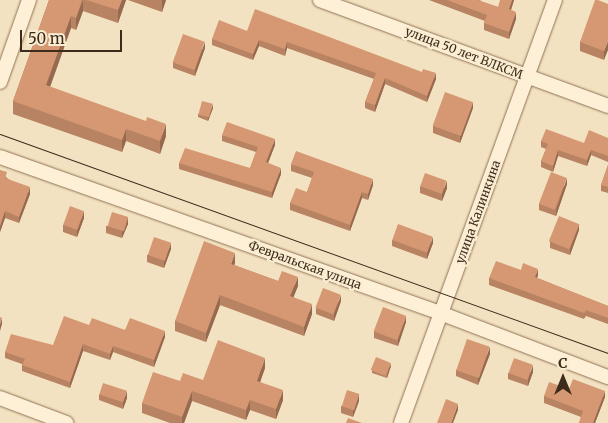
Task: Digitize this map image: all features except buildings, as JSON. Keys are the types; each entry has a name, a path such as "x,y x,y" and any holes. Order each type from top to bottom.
{"street":[{"path":"0,82 29,0"},
{"name":"улица 50 лет ВЛКСМ","path":"320,0 608,106"},
{"name":"улица Калинкина","path":"401,423 555,0"},
{"name":"Февральская улица","path":"0,157 440,313 608,377"},
{"path":"0,398 66,423"}],"tram line":[{"path":"0,134 608,353"}]}
